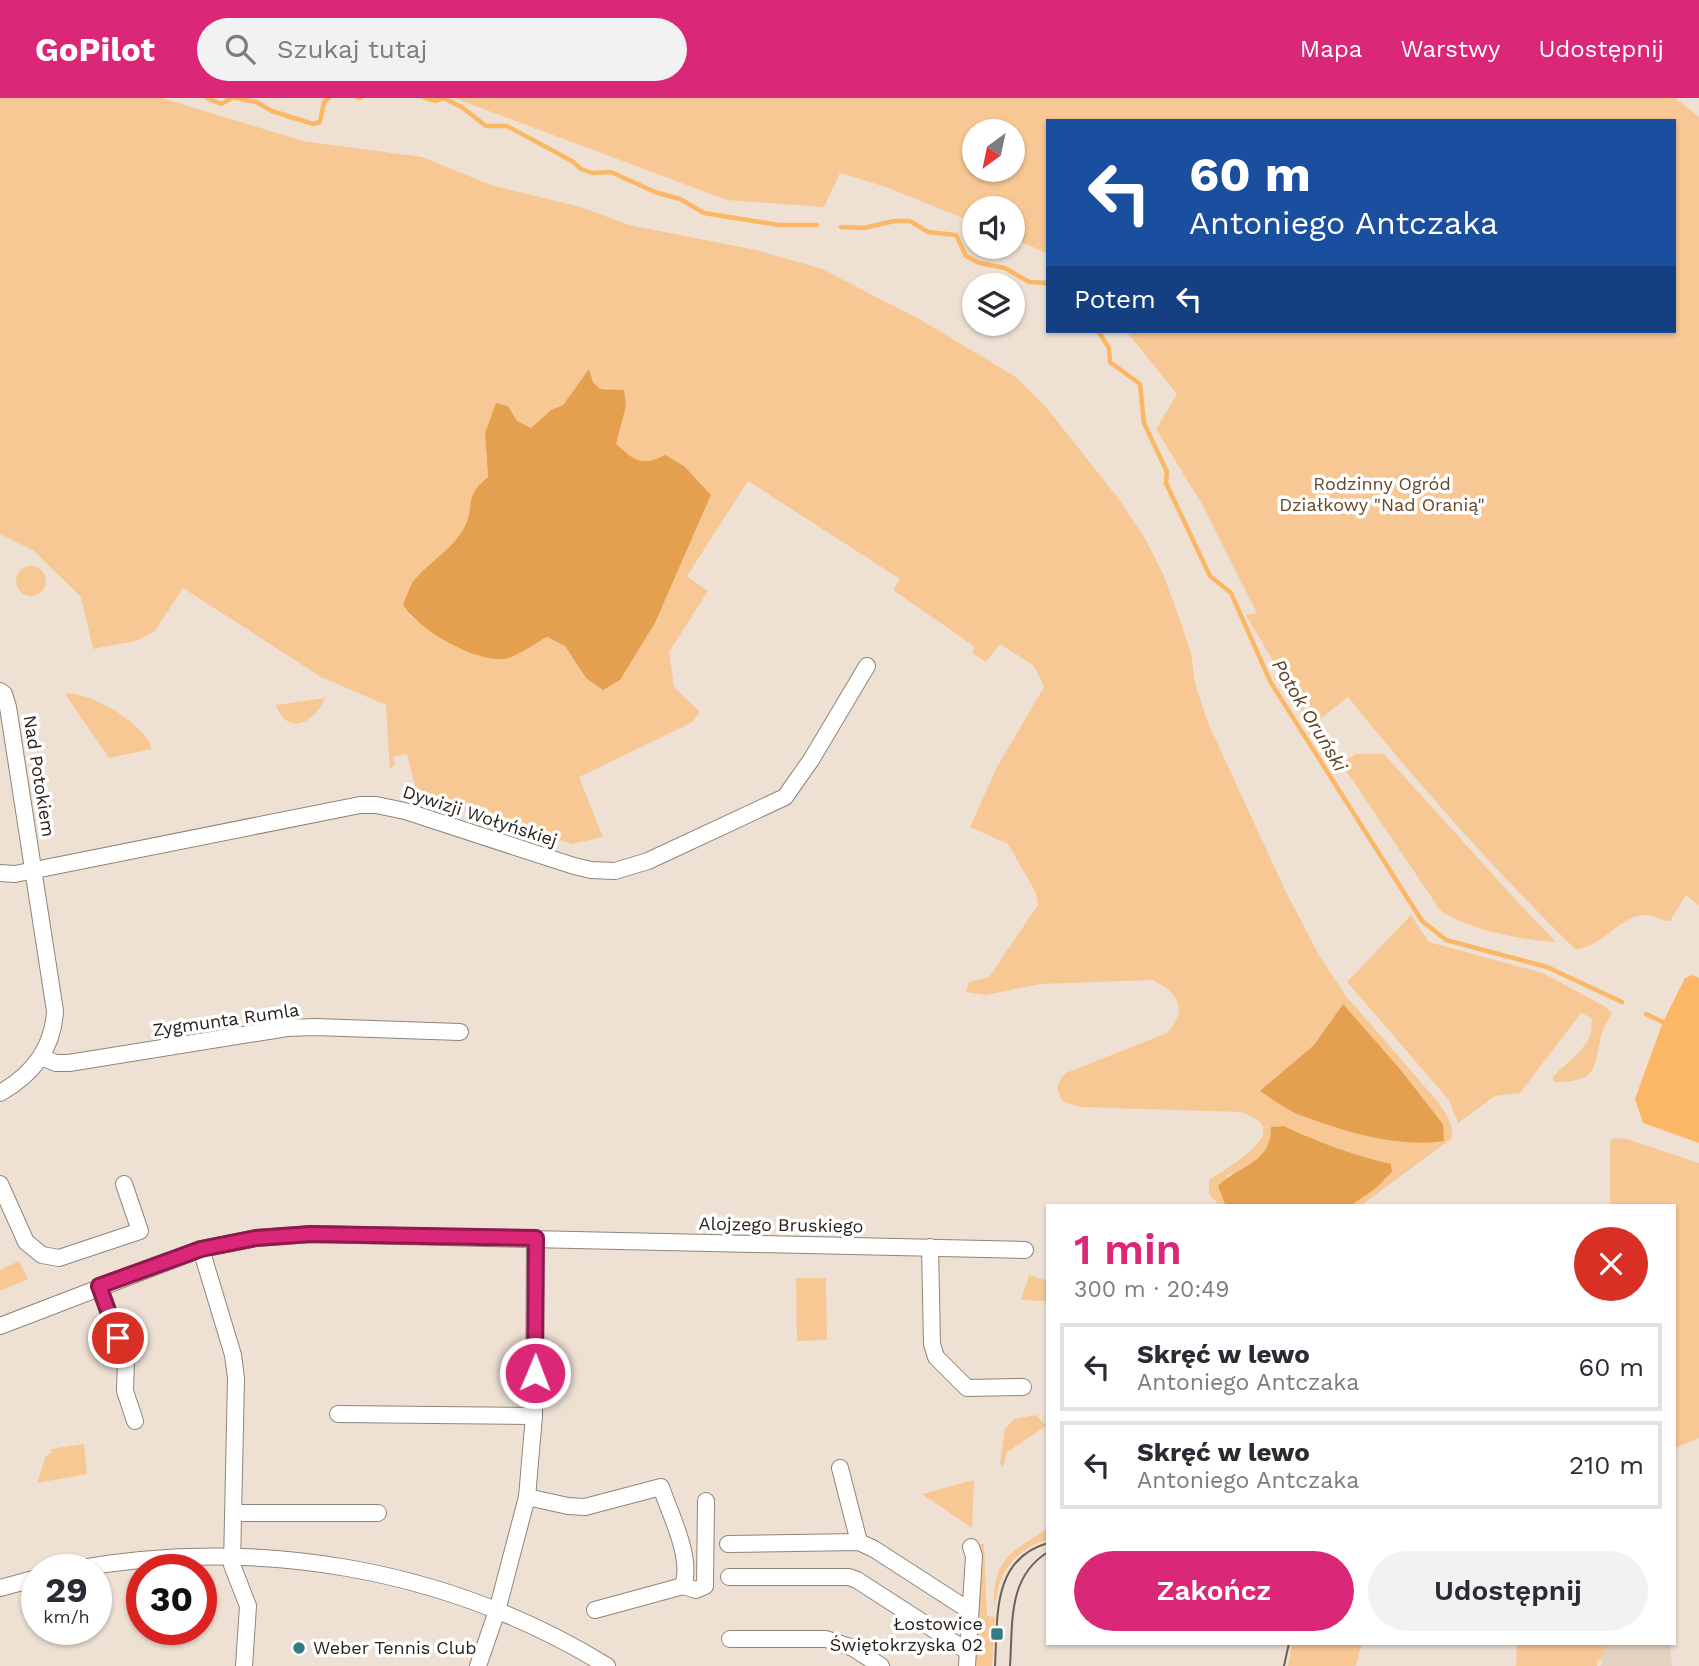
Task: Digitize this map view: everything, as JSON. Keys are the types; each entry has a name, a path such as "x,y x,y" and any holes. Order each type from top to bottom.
{"street":[{"name":"Dywizji Wołyńskiej","path":"0,873 15,874 360,805 376,805 405,811 575,866 615,871 632,867 648,862 785,796 811,760 867,666"},
{"name":"Nad Potokiem","path":"0,691 4,694 8,708 35,870"},
{"path":"0,1093 23,1078 41,1057 52,1033 55,1011 35,870"},
{"name":"Zygmunta Rumla","path":"41,1057 56,1063 69,1063 299,1027 460,1032"},
{"path":"1,1189 30,1247 42,1255 59,1258 140,1231 124,1184"},
{"name":"Alojzego Bruskiego","path":"0,1326 201,1249 230,1241 290,1235 1025,1250"},
{"path":"478,1666 497,1611 527,1497 534,1416 536,1238"},
{"path":"930,1248 932,1344 936,1357 967,1388 1023,1387"},
{"path":"201,1249 233,1354 236,1378 232,1555 234,1571 248,1605 244,1666"},
{"path":"99,1286 127,1360 125,1391 135,1421"},
{"path":"338,1414 534,1416"},
{"path":"840,1468 859,1542"},
{"path":"527,1497 576,1507 661,1487 685,1556 686,1578 683,1586"},
{"path":"596,1610 683,1586 702,1589 707,1584 706,1501"},
{"path":"233,1513 378,1513"},
{"path":"729,1544 859,1542 970,1611"},
{"path":"967,1659 974,1556 971,1547"},
{"path":"112,1561 232,1555 349,1566 424,1586 497,1611 586,1653 607,1666"},
{"path":"729,1577 835,1577 858,1580 967,1659"},
{"path":"0,1588 21,1582"},
{"path":"730,1639 826,1639 853,1648 881,1666"}],"shaded area":[{"path":"589,369 593,382 600,389 624,390 626,406 616,444 628,455 639,460 650,461 665,455 684,466 711,495 655,623 620,680 603,690 586,678 565,646 547,637 509,658 492,659 447,642 420,624 403,604 415,579 449,548 460,534 468,519 472,496 488,477 485,433 496,403 508,406 517,421 531,428 551,410 563,405"},
{"path":"1693,975 1699,978 1699,1143 1643,1123 1635,1099 1663,1022 1685,978"},
{"path":"1343,1004 1400,1069 1443,1124 1444,1141 1409,1142 1354,1133 1297,1114 1260,1091 1314,1045"},
{"path":"1284,1126 1336,1148 1391,1164 1392,1172 1375,1189 1353,1204 1225,1204 1218,1186 1260,1157 1270,1140 1271,1127"},
{"path":"1670,1645 1672,1666 1601,1666 1601,1658 1607,1647"}],"green space":[{"path":"0,98 162,98 303,141 422,157 491,185 581,207 629,225 756,250 822,269 921,320 1016,377 1046,407 1118,498 1146,540 1164,576 1191,653 1195,683 1208,723 1286,892 1320,957 1346,996 1439,1103 1451,1125 1451,1139 1363,1204 1353,1204 1375,1189 1392,1172 1391,1164 1355,1155 1284,1126 1271,1127 1263,1153 1252,1163 1227,1176 1226,1204 1218,1204 1209,1194 1209,1180 1244,1157 1262,1137 1263,1128 1256,1119 1240,1112 1080,1107 1064,1102 1058,1087 1066,1073 1167,1033 1178,1017 1179,1009 1174,996 1152,980 1041,984 985,995 966,992 969,982 989,977 1038,905 1036,893 1008,844 970,827 997,767 1044,687 1034,666 1000,644 986,662 972,653 975,647 893,590 900,579 748,481 687,576 708,591 669,652 674,687 700,712 691,723 579,777 603,837 572,844 417,793 407,754 393,757 395,764 390,770 386,705 321,677 183,588 154,632 135,641 93,649 81,597 34,551 0,534","holes":["589,369 593,382 600,390 609,388 626,406 615,444 635,461 651,462 711,495 655,623 620,680 586,678 565,646 547,637 506,659 459,648 409,616 414,580 442,556 460,535 468,520 472,496 488,477 485,433 508,406 517,421 531,428 551,410 563,405","1342,1005 1400,1069 1443,1124 1261,1091 1314,1045"]},
{"name":"Rodzinny Ogród Działkowy \"Nad Oranią\"","path":"454,98 1675,98 1699,117 1699,905 1686,895 1670,921 1647,915 1634,917 1593,944 1575,949 1515,889 1458,826 1348,697 1311,726 1246,615 1257,613 1203,506 1156,429 1177,394 1128,333 1676,333 1676,119 1046,119 1046,253 1025,243 1025,196 962,196 962,218 886,187 840,173 824,207 727,200"},
{"path":"31,566 42,570 46,581 42,592 31,596 20,592 16,581 20,570"},
{"path":"65,694 88,698 115,711 139,729 152,749 109,758"},
{"path":"325,698 315,714 301,723 287,721 276,705"},
{"path":"1355,754 1384,754 1556,942 1496,933 1465,923 1440,910 1347,772 1343,763"},
{"path":"1411,915 1429,942 1543,973 1606,1007 1612,1013 1602,1033 1595,1063 1588,1075 1570,1081 1555,1082 1552,1078 1580,1051 1590,1036 1591,1018 1581,1013 1520,1093 1495,1096 1458,1123 1449,1100 1347,982"},
{"path":"1614,1138 1627,1139 1699,1163 1699,1438 1676,1448 1676,1204 1610,1204 1610,1141"},
{"path":"19,1261 28,1279 0,1291 0,1270"},
{"path":"1029,1275 1046,1280 1046,1301 1021,1300"},
{"path":"796,1278 826,1278 827,1340 797,1341"},
{"path":"1036,1415 1046,1426 1007,1452 1003,1467 1000,1463 1005,1428 1015,1419"},
{"path":"84,1444 87,1474 37,1483 51,1449"},
{"path":"974,1480 972,1528 922,1494"},
{"path":"1046,1529 1046,1541 1026,1549 1004,1573 994,1606 994,1590 1001,1567 1023,1544"},
{"path":"979,1544 984,1544 987,1616 995,1617 992,1666 976,1666"},
{"path":"1292,1645 1361,1645 1356,1666 1288,1666"},
{"path":"1517,1645 1607,1647 1597,1661 1597,1666 1516,1666"}],"waterway":[{"name":"Potok Oruński","path":"207,98 221,104 232,98"},
{"name":"Potok Oruński","path":"236,98 256,102 272,111 313,124 320,122 324,102 329,98"},
{"name":"Potok Oruński","path":"425,98 436,101 444,98 463,108 486,126 507,126 572,161 581,169 592,173 611,172 655,192 680,199 704,213 779,225 817,225"},
{"name":"Potok Oruński","path":"841,227 864,228 894,221 910,221 928,232 956,235 966,256 979,263 1005,268 1029,282 1046,283"},
{"name":"Potok Oruński","path":"1099,333 1109,348 1110,362 1140,384 1144,423 1167,472 1166,483 1210,576 1231,593 1271,683 1422,921 1446,940 1547,967 1622,1002"},
{"name":"Potok Oruński","path":"1646,1014 1663,1022"}],"tram line":[{"path":"995,1666 998,1610 1007,1576 1016,1562 1029,1551 1046,1544"},
{"path":"1010,1666 1013,1618 1019,1588 1025,1574 1046,1554"},
{"path":"1284,1666 1289,1645"}],"place":[{"name":"Łostowice Świętokrzyska 02","path":"997,1634"},
{"name":"Weber Tennis Club","path":"299,1648"}],"route":[{"path":"118,1338 99,1286 230,1241 290,1235 536,1238 535,1373"}]}
